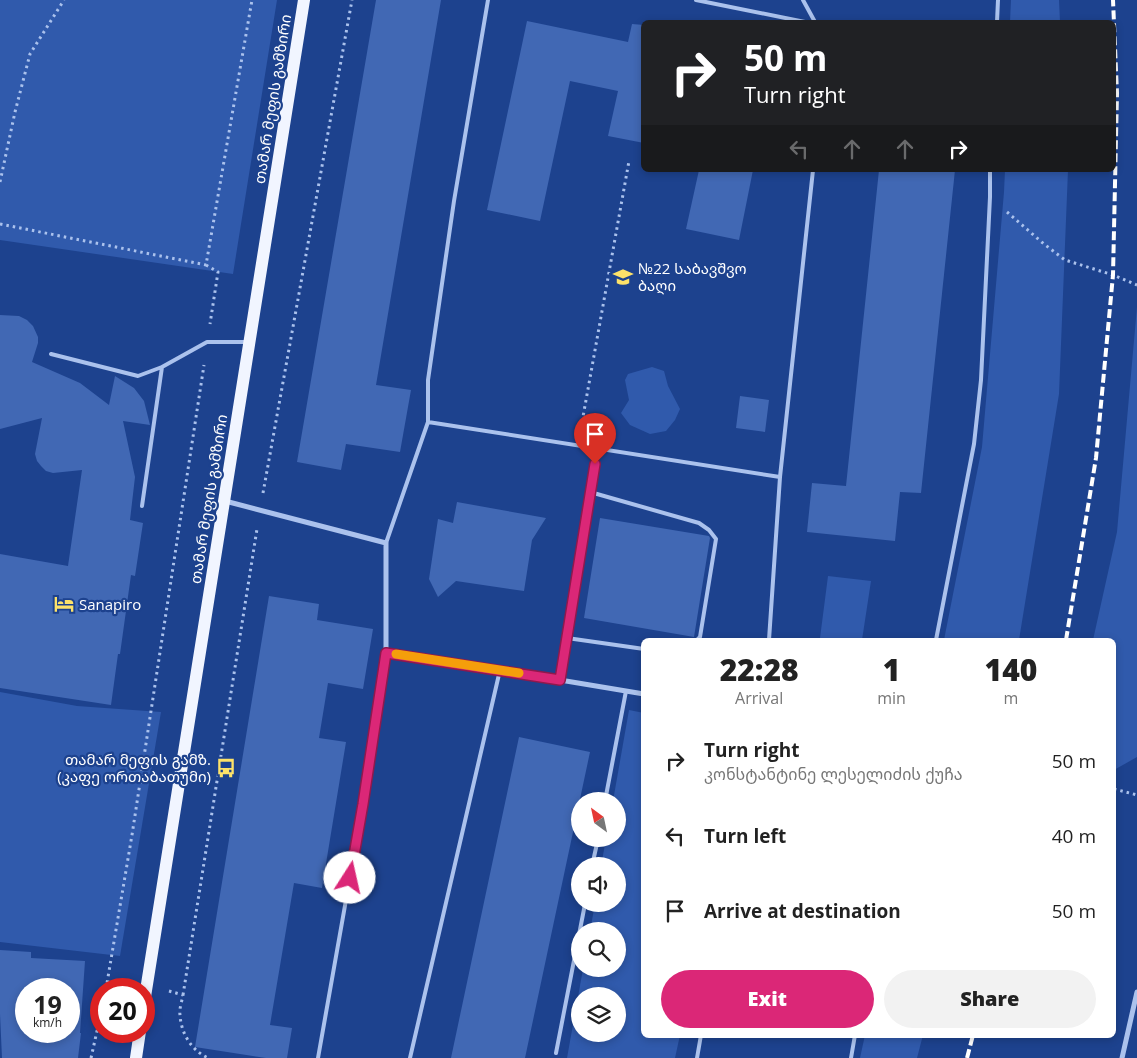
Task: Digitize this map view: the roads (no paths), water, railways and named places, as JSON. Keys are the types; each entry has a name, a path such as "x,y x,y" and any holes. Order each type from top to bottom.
{"main road":[{"name":"თამარ მეფის გამზირი","path":"148,978 304,0"},
{"path":"136,1058 138,1043"}],"street":[{"path":"224,501 386,543 386,653 641,694"},
{"path":"1122,1058 1137,992"}],"lane":[{"path":"386,543 428,422 428,380 454,201 488,0"},
{"path":"696,0 795,20"},
{"path":"803,0 814,20"},
{"path":"997,20 998,0"},
{"path":"769,638 780,477 813,172"},
{"path":"936,638 974,444 981,380 990,172"},
{"path":"51,354 138,376 162,367 207,342 250,342"},
{"path":"142,506 162,367"},
{"path":"428,422 780,477"},
{"path":"560,680 597,449"},
{"path":"590,492 699,523 709,530 716,539 699,638"},
{"path":"567,638 641,649"},
{"path":"318,1058 363,804 386,653"},
{"path":"410,1058 500,670"},
{"path":"607,792 626,691"},
{"path":"556,1053 583,912"},
{"path":"697,1058 700,1038"},
{"path":"851,1058 855,1038"}],"railway":[{"path":"1113,0 1114,20"},
{"path":"1116,70 1116,138"},
{"path":"1066,638 1096,458 1113,275 1115,172"},
{"path":"967,1058 972,1038"}],"place":[{"name":"№22 საბავშვო ბაღი","path":"623,277"},
{"name":"Sanapiro","path":"64,604"},
{"name":"თამარ მეფის გამზ. (კაფე ორთაბათუმი)","path":"226,768"}]}
